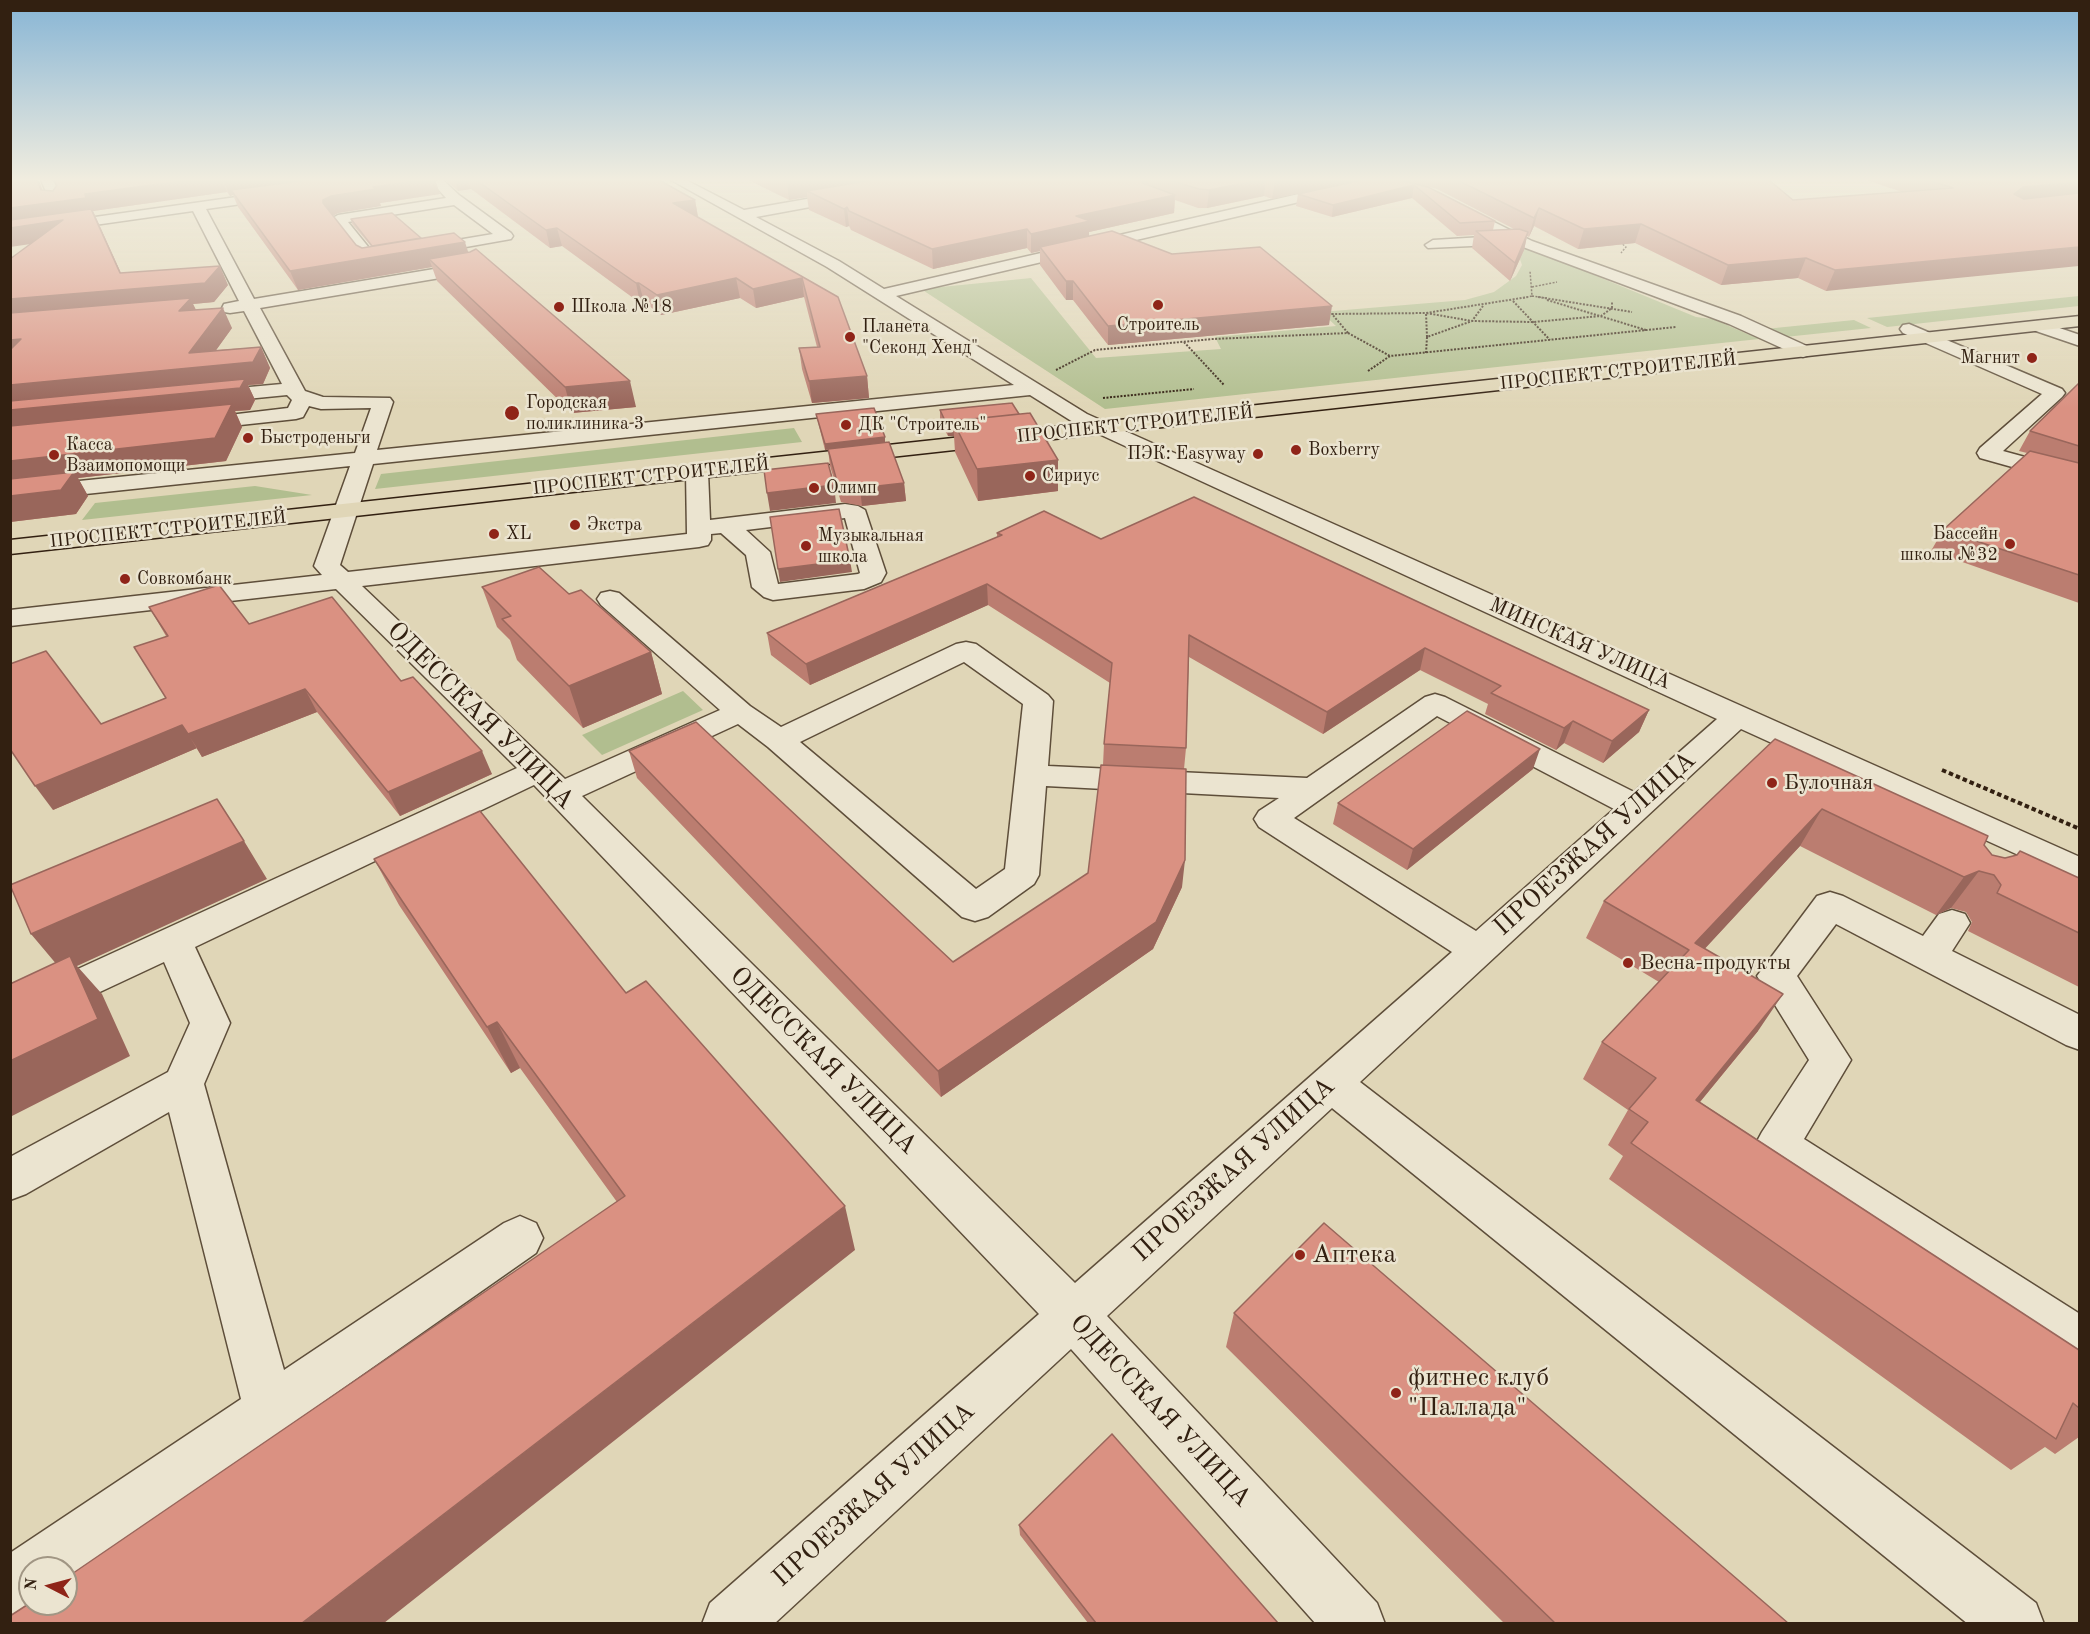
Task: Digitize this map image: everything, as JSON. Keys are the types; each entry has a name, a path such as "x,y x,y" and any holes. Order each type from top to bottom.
{"main road":[{"name":"ПРОСПЕКТ СТРОИТЕЛЕЙ","path":"10,547 352,488 697,472 1091,423 1785,342 2079,311"},
{"name":"ПРОСПЕКТ СТРОИТЕЛЕЙ","path":"10,531 352,488 1091,423 2079,321"}],"street":[{"path":"177,425 296,413 299,393 224,256"},
{"path":"368,256 370,259 386,256"},
{"name":"МИНСКАЯ УЛИЦА","path":"819,256 1041,382 1091,423 1738,716 1994,849 2079,871"},
{"path":"882,294 1044,256"},
{"path":"1560,256 1736,320 1803,351"},
{"path":"215,309 250,306 476,267"},
{"path":"2039,326 2079,341"},
{"path":"1909,329 2055,393 1988,453 2079,479"},
{"path":"10,491 352,488 1041,382"},
{"path":"188,399 299,393 321,403 383,402 352,488"},
{"path":"10,618 699,540 697,472"},
{"name":"ОДЕССКАЯ УЛИЦА","path":"352,488 327,566 549,783 1073,1315 1356,1623"},
{"path":"10,495 45,492"},
{"path":"699,528 850,511 857,515 873,573 872,577 864,581 772,592 765,587 758,552 726,525"},
{"path":"610,599 740,712 779,740 975,908 1022,875 1038,701 966,650 779,740"},
{"path":"1478,950 1272,819 1435,703 1637,807"},
{"path":"10,1018 174,941 549,783 740,712"},
{"name":"ПРОЕЗЖАЯ УЛИЦА","path":"731,1623 1738,716"},
{"path":"1031,775 1313,789"},
{"path":"2079,1034 1830,905 1776,976 1831,1059 1777,1145 2079,1343"},
{"path":"1929,956 1952,923"},
{"path":"10,1180 183,1084 210,1023 174,941"},
{"path":"1331,1083 2015,1623"},
{"path":"183,1084 270,1410"},
{"path":"56,1556 520,1238"}],"path":[{"path":"1529,269 1532,278 1532,296"},
{"path":"1612,294 1612,308"},
{"path":"1532,296 1648,330"},
{"path":"1390,356 1348,333 1332,314 1426,313 1484,306 1532,296 1634,312"},
{"path":"1513,301 1550,340"},
{"path":"1428,337 1472,321 1484,306"},
{"path":"1426,313 1472,321 1533,322 1601,316 1612,308"},
{"path":"1426,313 1428,337 1426,353"},
{"path":"1368,371 1390,356 1736,320"},
{"path":"1041,382 1095,350 1183,342 1348,333"},
{"path":"1183,342 1224,386"},
{"path":"1098,398 1201,388"}],"green space":[{"path":"1519,256 1549,256 1696,317 1713,319 1759,339 1105,409 921,289 1031,278 1096,358 1221,349 1215,337 1336,326 1321,312 1465,300 1494,292 1516,276 1522,265"},
{"path":"2079,296 2079,306 1887,327 1867,318"},
{"path":"1854,320 1871,328 1785,337 1765,329"},
{"path":"794,428 802,442 375,489 381,474"},
{"path":"255,486 312,495 82,520 95,503"},
{"path":"683,691 703,710 602,755 582,735"}],"building":[{"path":"14,256 112,256 120,273 220,266 205,283 10,299 10,259"},
{"path":"279,256 379,256 290,271"},
{"path":"445,256 484,256 630,381 565,387 429,259"},
{"path":"598,256 766,256 838,297 867,376 809,381 799,348 820,347 802,278 753,289 736,278 657,295"},
{"path":"1047,256 1271,256 1332,306 1108,326 1073,281 1066,281"},
{"path":"1507,256 1518,256 1515,263"},
{"path":"1709,256 1981,256 1835,270 1806,258 1728,265"},
{"path":"191,298 179,311 223,308 189,353 261,347 253,362 10,385 10,350 21,339 10,340 10,313"},
{"path":"245,379 240,388 10,410 10,401"},
{"path":"2079,383 2079,446 2030,431"},
{"path":"1012,403 1019,414 953,421 953,424 947,425 940,410"},
{"path":"232,404 215,438 10,461 10,426"},
{"path":"874,408 885,437 825,444 816,414"},
{"path":"1030,413 1058,460 977,469 953,421"},
{"path":"889,442 904,483 860,488 838,485 828,449"},
{"path":"2030,451 2079,463 2079,575 1943,530"},
{"path":"828,463 834,485 767,493 764,470"},
{"path":"74,472 61,490 10,496 10,479"},
{"path":"1194,497 1649,710 1612,741 1573,721 1564,728 1491,693 1501,686 1425,648 1327,712 1189,635 1186,748 1104,744 1112,663 987,584 806,664 767,633 1002,535 997,533 1044,511 1101,539"},
{"name":"Музыкальная школа","path":"839,509 850,560 778,569 770,517"},
{"path":"539,567 569,594 581,590 651,652 569,686 502,619 511,616 482,587"},
{"path":"219,585 249,624 332,597 401,681 413,677 482,751 388,792 305,689 188,734 182,725 35,786 10,749 10,664 46,651 101,724 166,698 134,647 168,636 149,607"},
{"path":"1467,711 1540,749 1413,849 1338,803"},
{"path":"696,722 953,962 1088,873 1101,765 1186,769 1185,860 1156,922 938,1071 629,751"},
{"path":"1775,739 1988,836 1984,845 1992,855 2005,858 2017,855 2020,851 2079,878 2079,933 1997,893 2001,885 1994,875 1979,871 1964,877 1822,809 1695,943 1783,994 1696,1100 2079,1350 2079,1408 2073,1403 2056,1439 1631,1143 1648,1122 1629,1109 1656,1078 1602,1042 1689,950 1604,901"},
{"path":"217,799 244,841 31,934 10,885"},
{"path":"480,811 626,993 646,981 845,1206 302,1623 10,1623 10,1616 18,1611 18,1616 78,1616 78,1570 625,1196 497,1022 487,1027 374,859"},
{"path":"70,956 98,1019 10,1061 10,984"},
{"path":"1324,1223 1788,1623 1555,1623 1234,1313"},
{"path":"1112,1434 1278,1623 1096,1623 1019,1525"}],"place":[{"name":"Строитель","path":"1158,305"},
{"name":"Школа №18","path":"559,307"},
{"name":"Планета \"Секонд Хенд\"","path":"850,337"},
{"name":"Магнит","path":"2032,358"},
{"name":"Городская поликлиника 3","path":"512,413"},
{"name":"ДК \"Строитель\"","path":"846,425"},
{"name":"Быстроденьги","path":"248,438"},
{"name":"Boxberry","path":"1296,450"},
{"name":"ПЭК: Easyway","path":"1258,454"},
{"name":"Касса Взаимопомощи","path":"54,455"},
{"name":"Сириус","path":"1030,476"},
{"name":"Олимп","path":"814,488"},
{"name":"Экстра","path":"575,525"},
{"name":"XL","path":"494,534"},
{"name":"Бассейн школы №32","path":"2010,544"},
{"name":"Музыкальная школа","path":"806,546"},
{"name":"Совкомбанк","path":"125,579"},
{"name":"Булочная","path":"1772,783"},
{"name":"Весна-продукты","path":"1628,963"},
{"name":"Аптека","path":"1300,1255"},
{"name":"фитнес клуб \"Паллада\"","path":"1396,1393"}]}
